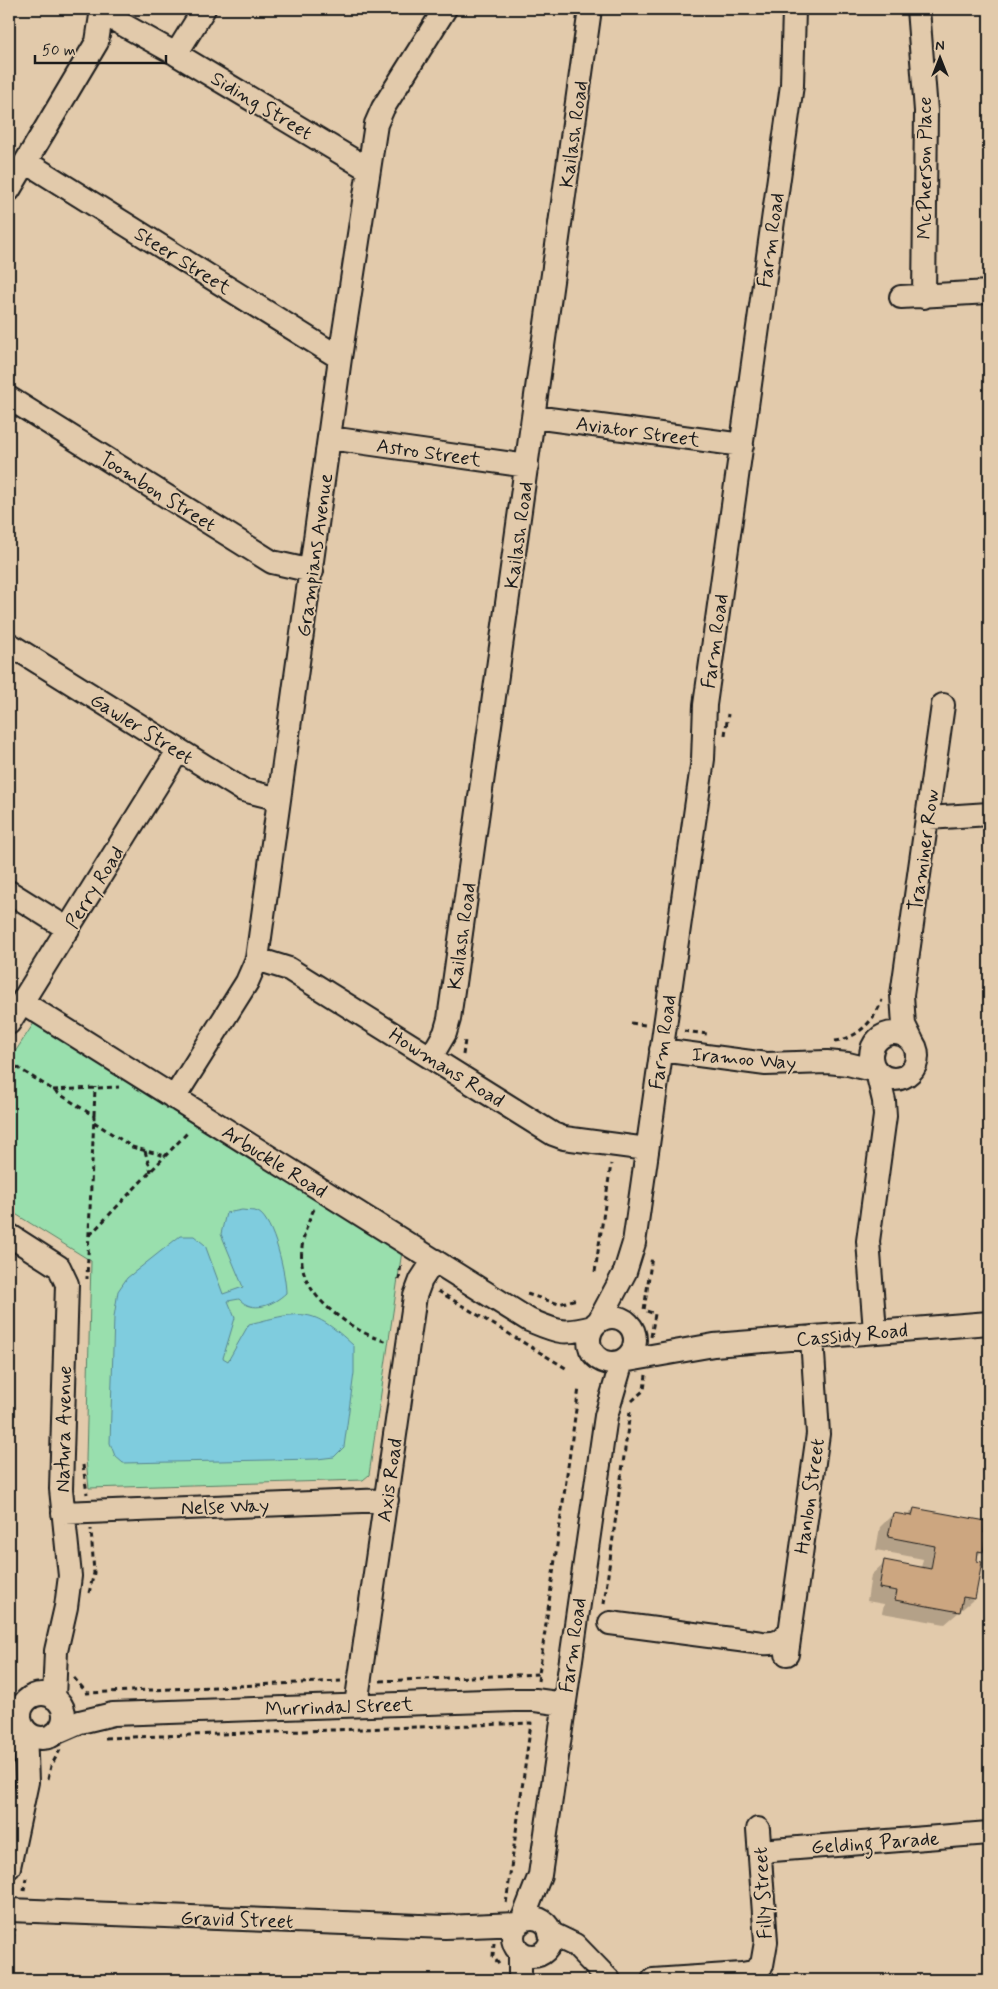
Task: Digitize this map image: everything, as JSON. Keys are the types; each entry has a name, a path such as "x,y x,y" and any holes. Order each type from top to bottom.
{"street":[{"path":"176,54 204,9"},
{"name":"Grampians Avenue","path":"174,1098 247,982 257,959 340,358 376,124 383,108 444,9"},
{"name":"Kailash Road","path":"431,1056 445,1033 449,1019 528,466 590,9"},
{"name":"Farm Road","path":"596,1324 625,1272 634,1243 703,759 705,706 792,85 794,9"},
{"name":"McPherson Place","path":"918,9 926,111 924,297"},
{"path":"9,190 97,42 102,11"},
{"name":"Siding Street","path":"102,11 368,169"},
{"name":"Steer Street","path":"26,162 340,358"},
{"path":"901,297 989,292"},
{"name":"Toombon Street","path":"9,398 272,562 312,571"},
{"name":"Aviator Street","path":"534,417 742,444"},
{"name":"Astro Street","path":"330,438 528,466"},
{"name":"Gawler Street","path":"9,644 243,790 280,799"},
{"name":"Traminer Row","path":"878,1039 893,1017 893,993 928,818 943,706"},
{"name":"Perry Road","path":"9,1023 178,751"},
{"path":"928,818 989,814"},
{"path":"9,892 68,929"},
{"name":"Howmans Road","path":"257,959 289,969 553,1134 564,1138 647,1149"},
{"name":"Traminer Row","path":"893,993 904,1025 912,1041"},
{"name":"Arbuckle Road","path":"22,1002 529,1320 556,1332 570,1332 596,1324"},
{"path":"875,1332 868,1241 884,1116 884,1101 876,1071 872,1064 871,1052 878,1039 887,1034 897,1033 905,1035 912,1041 917,1058 914,1067 884,1116"},
{"name":"Iramoo Way","path":"663,1039 766,1064 826,1052 850,1055 878,1039"},
{"name":"Iramoo Way","path":"826,1052 848,1064 876,1071"},
{"path":"876,1071 890,1079 908,1074"},
{"name":"Natura Avenue","path":"9,1235 59,1267 68,1284 61,1489 69,1589 56,1650 56,1700"},
{"name":"Axis Road","path":"356,1705 371,1676 387,1500 415,1296 421,1280 434,1260"},
{"name":"Farm Road","path":"625,1272 630,1326"},
{"path":"614,1317 630,1326 635,1336 633,1350 623,1361 609,1363 596,1357 588,1342 596,1324 614,1317"},
{"name":"Arbuckle Road","path":"529,1320 544,1335 596,1357"},
{"name":"Cassidy Road","path":"623,1361 714,1345 989,1323"},
{"name":"Cassidy Road","path":"630,1326 654,1340 714,1345"},
{"name":"Hanlon Street","path":"787,1654 818,1434 812,1337"},
{"name":"Farm Road","path":"596,1357 606,1416"},
{"name":"Farm Road","path":"533,1980 540,1875 560,1727 606,1416 623,1361"},
{"name":"Nelse Way","path":"63,1513 387,1500"},
{"path":"610,1623 775,1644 784,1639 790,1630"},
{"name":"Natura Avenue","path":"22,1702 56,1650"},
{"path":"19,1868 37,1784 58,1738 64,1716 56,1700 43,1694 22,1702 20,1713 19,1729 37,1784"},
{"name":"Murrindal Street","path":"56,1700 113,1714"},
{"name":"Murrindal Street","path":"58,1738 80,1722 113,1714 535,1700 564,1704"},
{"path":"19,1729 37,1738 58,1738"},
{"name":"Gelding Parade","path":"759,1840 989,1833"},
{"name":"Filly Street","path":"654,1980 742,1974 753,1972 762,1965 766,1942 759,1840"},
{"name":"Farm Road","path":"536,1944 513,1939 514,1931 520,1922 540,1875"},
{"name":"Gravid Street","path":"9,1910 466,1928 520,1922"},
{"name":"Gravid Street","path":"466,1928 536,1944 593,1965 609,1980"},
{"name":"Farm Road","path":"520,1980 536,1944"}],"path":[{"path":"826,1052 865,1028 893,993"},
{"path":"631,1022 663,1039 712,1035"},
{"path":"52,1090 117,1086 125,1091"},
{"path":"94,1116 95,1087"},
{"path":"94,1122 132,1147 166,1156"},
{"path":"184,1128 197,1136"},
{"path":"90,1236 188,1131"},
{"path":"595,1272 614,1145"},
{"path":"145,1151 151,1172"},
{"path":"306,1204 322,1214"},
{"path":"314,1209 307,1224 301,1248 301,1260 306,1281 320,1302 352,1326 378,1340 390,1342"},
{"path":"393,1258 421,1280"},
{"path":"434,1299 435,1289 569,1370"},
{"path":"499,1911 506,1904 579,1388"},
{"path":"72,1675 87,1693 371,1676 379,1681 539,1674"},
{"path":"97,1738 531,1724 560,1727"},
{"path":"37,1784 51,1766 59,1751 58,1738"},
{"path":"19,1868 24,1892 33,1892"},
{"path":"549,1980 550,1978 571,1980"}],"green space":[{"path":"34,1023 402,1251 369,1475 363,1480 89,1488 86,1460 91,1261 9,1210 9,1061"}],"water":[{"path":"242,1210 258,1212 264,1217 269,1226 278,1249 286,1293 269,1304 257,1307 245,1304 239,1299 228,1301 235,1318 223,1358 228,1361 249,1324 282,1316 306,1315 327,1324 354,1346 354,1373 344,1447 334,1457 317,1459 123,1463 115,1456 110,1443 114,1317 118,1291 127,1278 180,1236 194,1236 205,1245 223,1294 243,1287 221,1234 226,1213"}],"building":[{"path":"914,1508 986,1521 984,1533 987,1533 983,1552 978,1551 977,1561 982,1562 975,1599 963,1597 960,1612 895,1600 897,1591 879,1588 884,1560 931,1569 935,1546 888,1537 893,1513 912,1516"}]}
